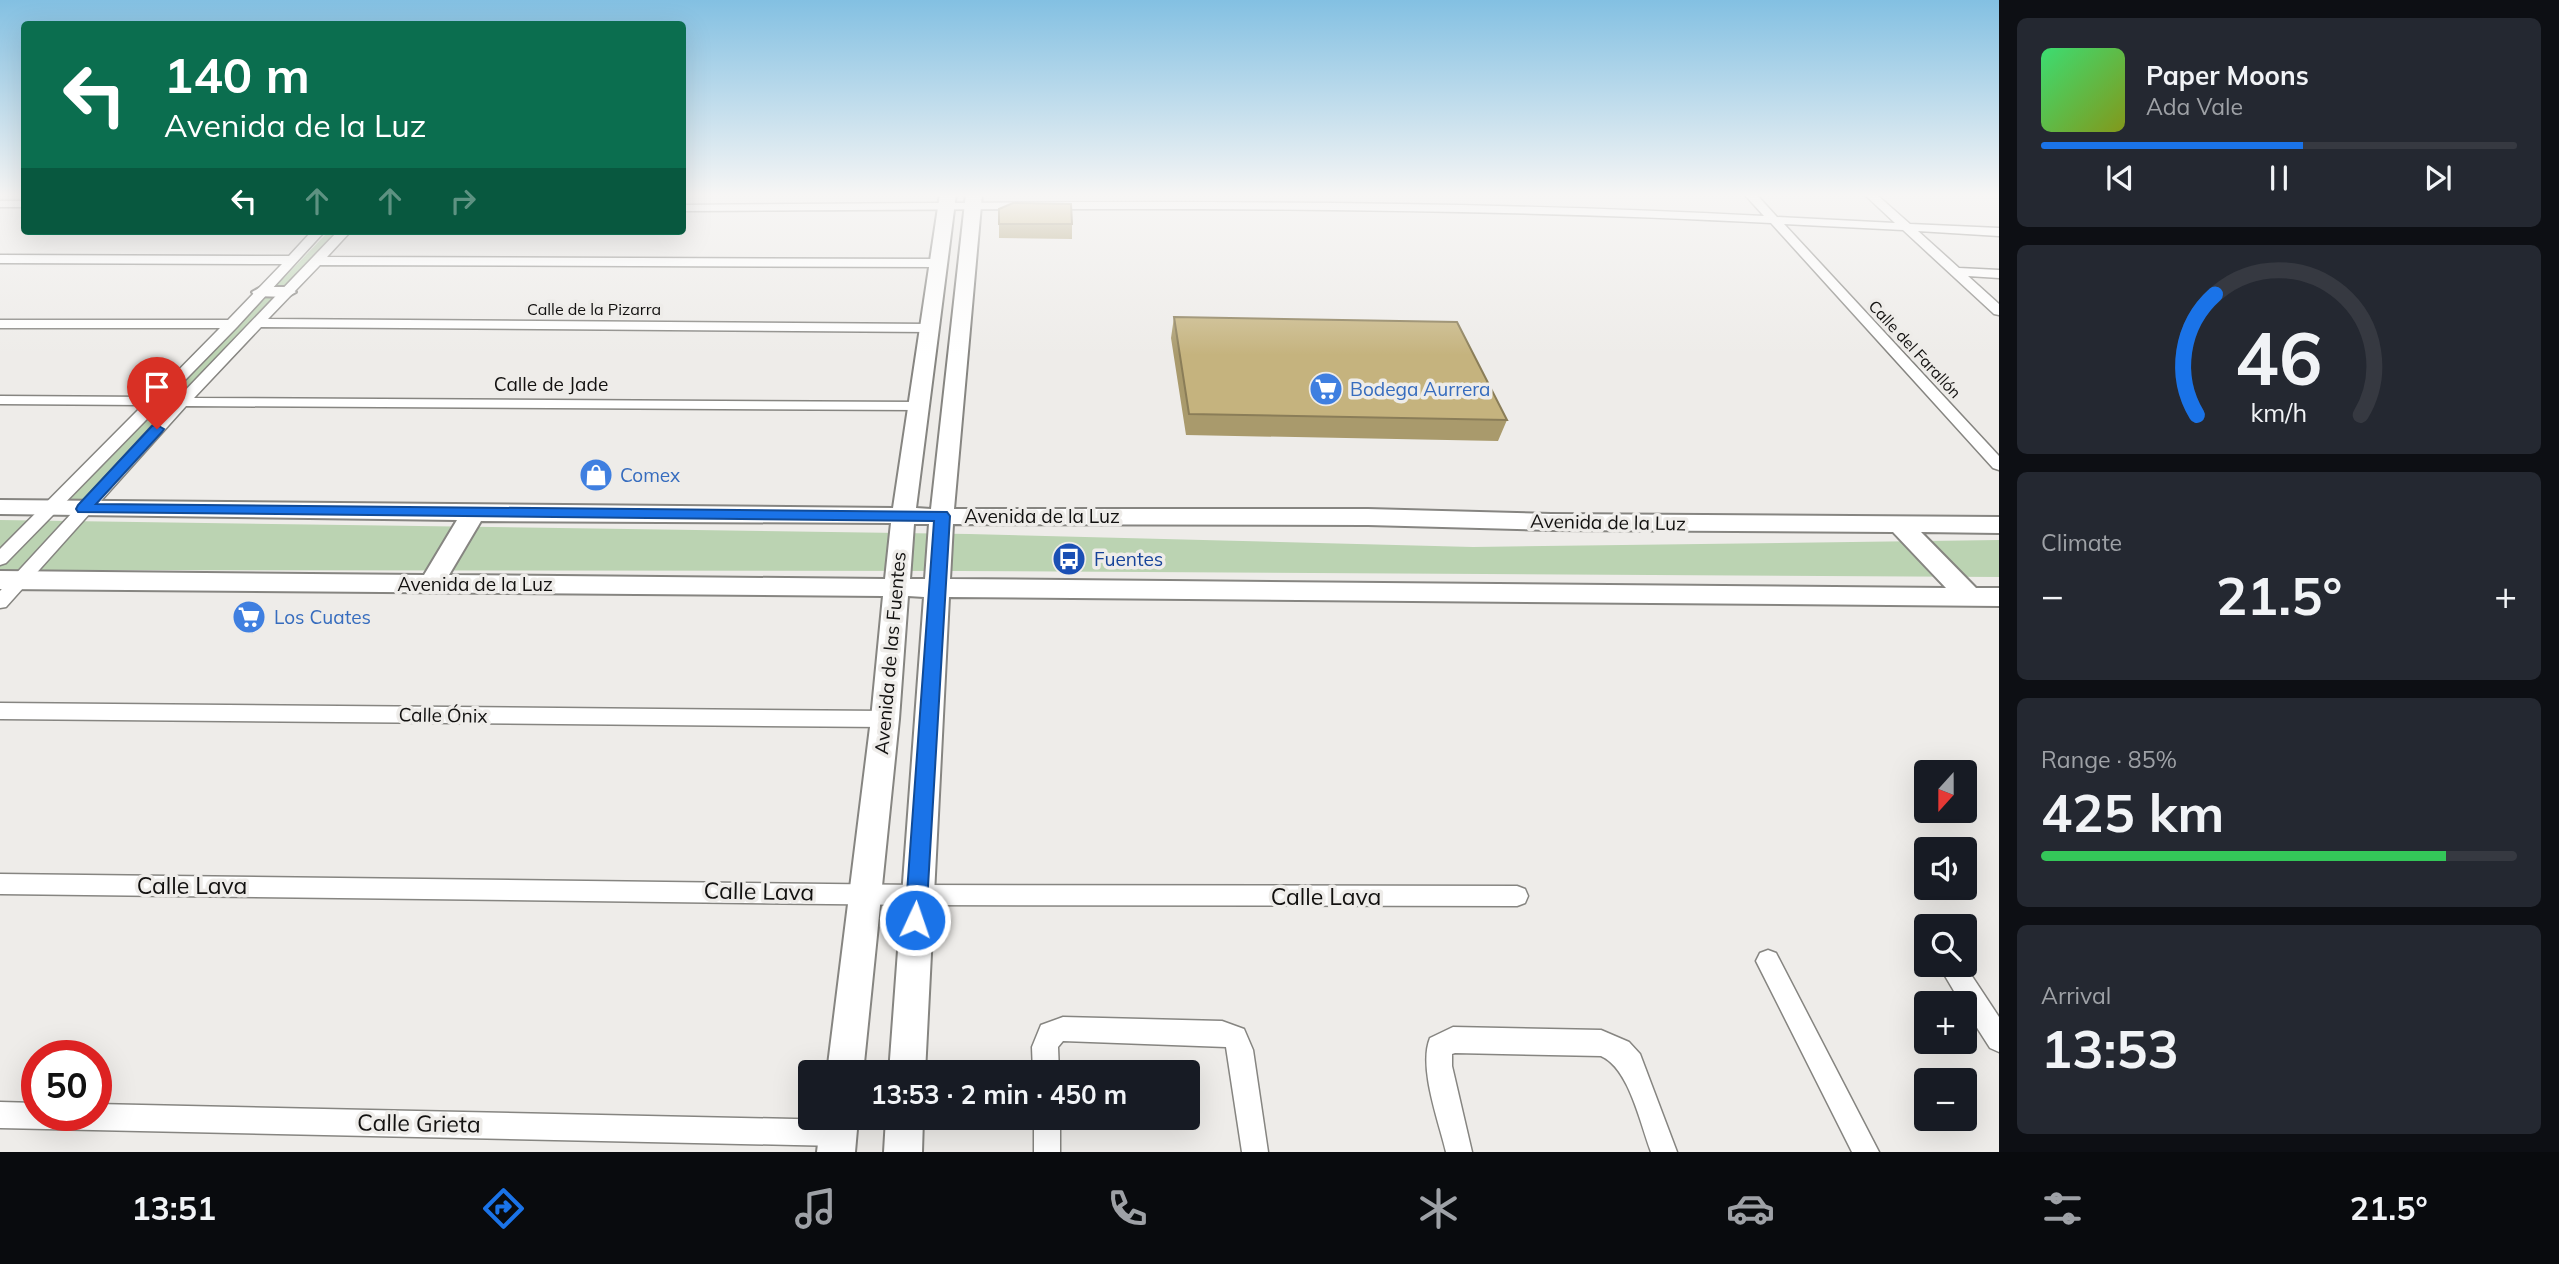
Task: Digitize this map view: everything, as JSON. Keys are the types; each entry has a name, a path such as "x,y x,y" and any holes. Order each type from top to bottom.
{"main road":[{"name":"Avenida de las Fuentes","path":"847,1060 885,719 903,516 942,248"},
{"path":"908,1060 942,516 969,248"},
{"path":"261,292 287,292"},
{"path":"915,433 920,457 948,461"},
{"name":"Avenida de la Luz","path":"0,507 903,516 1368,517 1999,525"},
{"path":"431,584 474,512"},
{"path":"1899,524 1970,597"},
{"name":"Avenida de la Luz","path":"10,580 1999,597"},
{"path":"903,1152 904,1130"}],"street":[{"path":"0,559 232,324 302,248"},
{"path":"0,602 10,580 83,509 329,248"},
{"name":"Calle del Farallón","path":"1799,248 1999,465"},
{"path":"1930,248 1999,311"},
{"path":"0,259 290,260"},
{"path":"316,261 940,262"},
{"path":"1956,272 1999,274"},
{"name":"Calle de la Pizarra","path":"256,323 931,328"},
{"path":"0,324 232,324"},
{"path":"0,400 157,401"},
{"name":"Calle de Jade","path":"182,402 920,406"},
{"name":"Calle Ónix","path":"0,711 885,719"},
{"name":"Calle Lava","path":"0,884 917,895 1517,896"},
{"path":"1768,961 1866,1152"},
{"path":"1958,977 1999,1039"},
{"path":"1046,1060 1045,1047 1050,1034 1063,1029 1222,1033 1234,1038 1240,1050 1255,1152"},
{"path":"1459,1152 1439,1066 1439,1047 1453,1040 1601,1043 1620,1051 1631,1063 1664,1152"},
{"name":"Calle Grieta","path":"0,1115 838,1134"},
{"path":"1046,1130 1047,1152"}],"green space":[{"path":"313,248 324,248 289,285 277,285"},
{"path":"265,293 285,293 90,500 62,500"},
{"path":"0,520 969,534 1473,547 1999,540 1999,577 960,571 0,570"}],"building":[{"name":"Bodega Aurrera","path":"1174,317 1457,322 1507,420 1189,414"}],"place":[{"name":"Bodega Aurrera","path":"1326,389"},
{"name":"Comex","path":"596,475"},
{"name":"Fuentes","path":"1069,559"},
{"name":"Los Cuates","path":"249,617"}],"route":[{"path":"157,429 83,509 942,516 915,920"}]}
